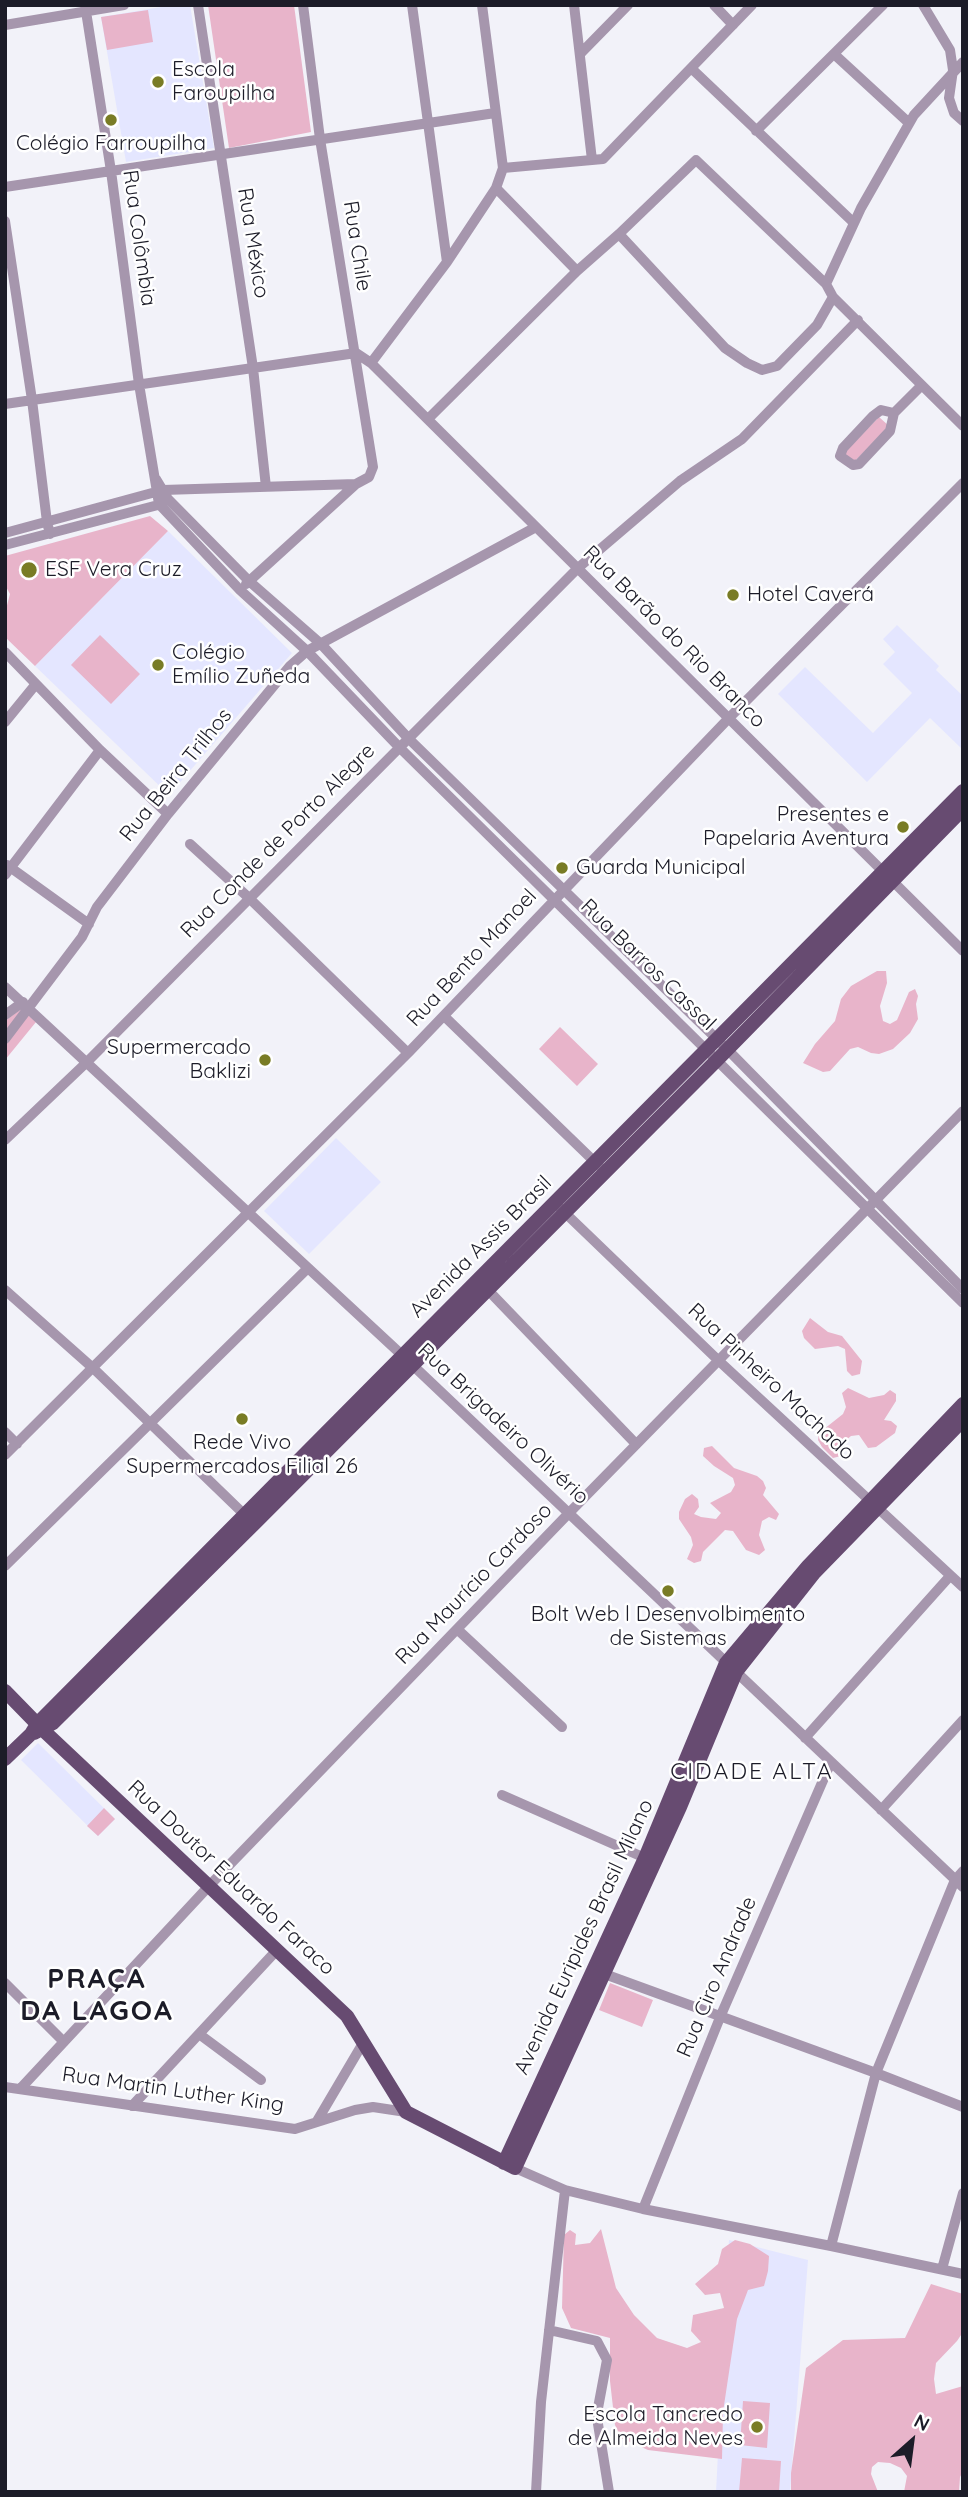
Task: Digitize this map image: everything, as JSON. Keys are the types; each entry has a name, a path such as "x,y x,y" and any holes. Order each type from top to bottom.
{"main road":[{"name":"Avenida Assis Brasil","path":"5,1759 92,1676 560,1208 888,875 963,791"},
{"name":"Avenida Assis Brasil","path":"888,875 963,808"},
{"name":"Avenida Euripides Brasil Milano","path":"509,2166 675,1805 731,1667 812,1569 961,1412"},
{"name":"Rua Doutor Eduardo Faraco","path":"6,1693 37,1729 347,2016 406,2112"},
{"name":"Avenida Euripides Brasil Milano","path":"621,1921 645,1858 675,1805"},
{"name":"Rua Martin Luther King","path":"406,2112 509,2166"}],"street":[{"path":"5,25 85,8 124,5"},
{"name":"Rua México","path":"198,5 253,368 266,487"},
{"name":"Rua Chile","path":"303,5 320,139 373,467 369,477 356,484"},
{"path":"412,5 447,262"},
{"path":"371,363 447,262 496,188 503,168 482,5"},
{"path":"574,5 592,160"},
{"path":"580,54 628,5"},
{"path":"714,5 733,24"},
{"path":"503,168 603,159 752,5"},
{"path":"756,131 883,5"},
{"path":"923,5 950,50 953,70 949,98 954,113 963,121"},
{"name":"Rua Colômbia","path":"85,8 111,171 139,384 154,477 161,497"},
{"path":"834,54 909,123"},
{"path":"826,284 854,223 909,123 953,70 963,62"},
{"path":"691,68 854,223"},
{"path":"5,187 495,113"},
{"path":"428,419 577,271 696,160 826,284 833,298 963,426"},
{"path":"496,188 577,271"},
{"path":"5,220 48,528"},
{"path":"619,234 725,348 747,363 762,369 777,366 817,325 833,298"},
{"path":"578,568 680,481 742,439 858,320"},
{"path":"5,404 356,353"},
{"name":"Rua Barão do Rio Branco","path":"356,353 371,363 428,419 963,951"},
{"path":"894,413 881,410 873,416 843,449 840,456 853,465 859,464 890,432 894,413 921,386"},
{"name":"Rua Bento Manoel","path":"5,1455 408,1053 729,718 963,483"},
{"path":"5,545 48,528 184,490 356,484"},
{"path":"240,590 356,484"},
{"name":"Rua Barros Cassal","path":"161,497 249,581 321,644 408,738 564,889 717,1049 797,1139 871,1204"},
{"name":"Rua Barros Cassal","path":"161,497 240,590 307,651 399,747 554,900 807,1130 963,1303"},
{"name":"Rua Beira Trilhos","path":"5,1039 26,1005 82,937 97,907 168,814 290,666 307,651 536,527"},
{"path":"5,533 48,528"},
{"name":"Rua Conde de Porto Alegre","path":"5,1140 87,1062 578,568"},
{"path":"5,652 100,750 168,814"},
{"path":"5,722 36,684"},
{"path":"89,924 7,869 100,750"},
{"path":"190,844 408,1053"},
{"name":"Rua Brigadeiro Olivério","path":"7,992 26,1005 248,1211 881,1810 960,1879"},
{"path":"5,1015 26,1005"},
{"path":"444,1016 600,1167"},
{"name":"Rua Maurício Cardoso","path":"20,2089 209,1886 636,1444 963,1111"},
{"path":"797,1139 807,1130"},
{"name":"Rua Pinheiro Machado","path":"560,1208 719,1361 963,1587"},
{"name":"Rua Barros Cassal","path":"931,1265 963,1289"},
{"path":"5,1566 308,1268"},
{"path":"482,1284 636,1444"},
{"path":"5,1290 94,1369 249,1519"},
{"path":"5,1432 17,1444"},
{"path":"805,1738 950,1576"},
{"path":"457,1629 562,1727"},
{"path":"881,1810 963,1720"},
{"name":"Rua Ciro Andrade","path":"643,2209 721,2015 831,1762"},
{"path":"502,1795 645,1858"},
{"path":"831,2246 876,2073 960,1879"},
{"path":"132,2106 277,1950"},
{"path":"599,1972 721,2015 963,2107"},
{"path":"5,1983 64,2042"},
{"path":"199,2034 261,2080"},
{"path":"317,2121 363,2043"},
{"name":"Rua Martin Luther King","path":"5,2087 295,2129 373,2107 406,2112"},
{"name":"Rua Martin Luther King","path":"509,2166 565,2190 643,2209 963,2274"},
{"path":"536,2492 541,2402 565,2190"},
{"path":"942,2269 963,2193"},
{"path":"549,2330 597,2341 607,2360 597,2424 609,2492"}],"shaded area":[{"name":"Escola Faroupilha","path":"173,5 190,5 214,148 126,162 101,17"},
{"path":"208,5 294,5 311,132 229,148"},
{"path":"148,10 153,42 107,50 101,17"},
{"path":"879,417 889,426 854,462 844,453"},
{"path":"150,516 168,531 35,666 5,637 5,613 10,594 5,585 5,556"},
{"name":"Colégio Emílio Zuñeda","path":"168,531 292,653 169,795 35,666"},
{"path":"897,625 939,666 936,670 963,696 963,750 930,718 867,782 778,694 805,667 873,733 912,693 883,664 895,652 883,639"},
{"path":"100,635 140,674 111,704 71,665"},
{"path":"877,971 886,971 887,983 880,1006 883,1021 890,1024 897,1020 909,992 915,989 918,996 918,1019 910,1033 893,1049 879,1054 858,1047 850,1049 830,1071 823,1072 803,1063 835,1021 841,999 851,986"},
{"path":"21,1009 36,1022 5,1060 5,1021"},
{"path":"560,1027 598,1064 577,1086 539,1049"},
{"path":"336,1138 381,1182 309,1254 264,1211"},
{"path":"810,1318 828,1332 842,1336 862,1361 860,1374 852,1376 847,1371 845,1349 838,1346 815,1349 804,1338 802,1331"},
{"path":"848,1388 869,1398 884,1395 890,1390 896,1394 896,1401 884,1420 897,1426 895,1433 876,1447 868,1448 859,1435 851,1436 845,1441 841,1456 833,1458 818,1440 819,1433 843,1414 846,1407 842,1393"},
{"path":"712,1446 734,1468 757,1476 763,1481 766,1488 763,1495 779,1514 776,1520 769,1517 762,1521 759,1535 765,1550 759,1555 746,1550 733,1531 725,1530 703,1552 701,1561 694,1563 687,1559 693,1545 679,1519 685,1499 692,1494 698,1499 699,1507 694,1514 716,1519 721,1513 710,1503 731,1492 735,1485 733,1478 703,1456 704,1448"},
{"path":"38,1743 115,1819 98,1836 21,1760"},
{"path":"104,1808 115,1819 98,1836 87,1826"},
{"path":"610,1983 653,2000 642,2027 599,2010"},
{"path":"601,2229 616,2288 634,2315 657,2338 687,2348 701,2342 691,2331 693,2315 724,2308 720,2293 705,2295 695,2284 718,2264 722,2249 735,2240 750,2244 769,2256 764,2286 748,2290 737,2319 723,2412 722,2459 648,2450 621,2438 615,2425 610,2381 610,2338 571,2328 562,2308 564,2235 570,2230 576,2234 575,2245 590,2243"},
{"name":"Escola Tancredo de Almeida Neves","path":"729,2240 808,2260 790,2492 716,2492"},
{"path":"931,2284 963,2294 963,2332 936,2363 934,2379 936,2394 963,2386 963,2471 959,2492 904,2492 907,2476 901,2468 878,2462 872,2467 871,2474 878,2492 791,2492 791,2473 806,2368 843,2340 905,2338"},
{"path":"743,2401 770,2403 767,2448 740,2445"},
{"path":"742,2458 781,2461 779,2492 739,2492"}],"place":[{"name":"Escola Faroupilha","path":"158,82"},
{"name":"Colégio Farroupilha","path":"111,120"},
{"name":"ESF Vera Cruz","path":"29,570"},
{"name":"Hotel Caverá","path":"733,595"},
{"name":"Colégio Emílio Zuñeda","path":"158,665"},
{"name":"Presentes e Papelaria Aventura","path":"903,827"},
{"name":"Guarda Municipal","path":"562,868"},
{"name":"Supermercado Baklizi","path":"265,1060"},
{"name":"Rede Vivo Supermercados Filial 26","path":"242,1419"},
{"name":"Bolt Web l Desenvolbimento de Sistemas","path":"668,1591"},
{"name":"Escola Tancredo de Almeida Neves","path":"757,2427"}],"district":[{"name":"CIDADE ALTA","path":"752,1772"},
{"name":"PRAÇA DA LAGOA","path":"97,1996"}]}
